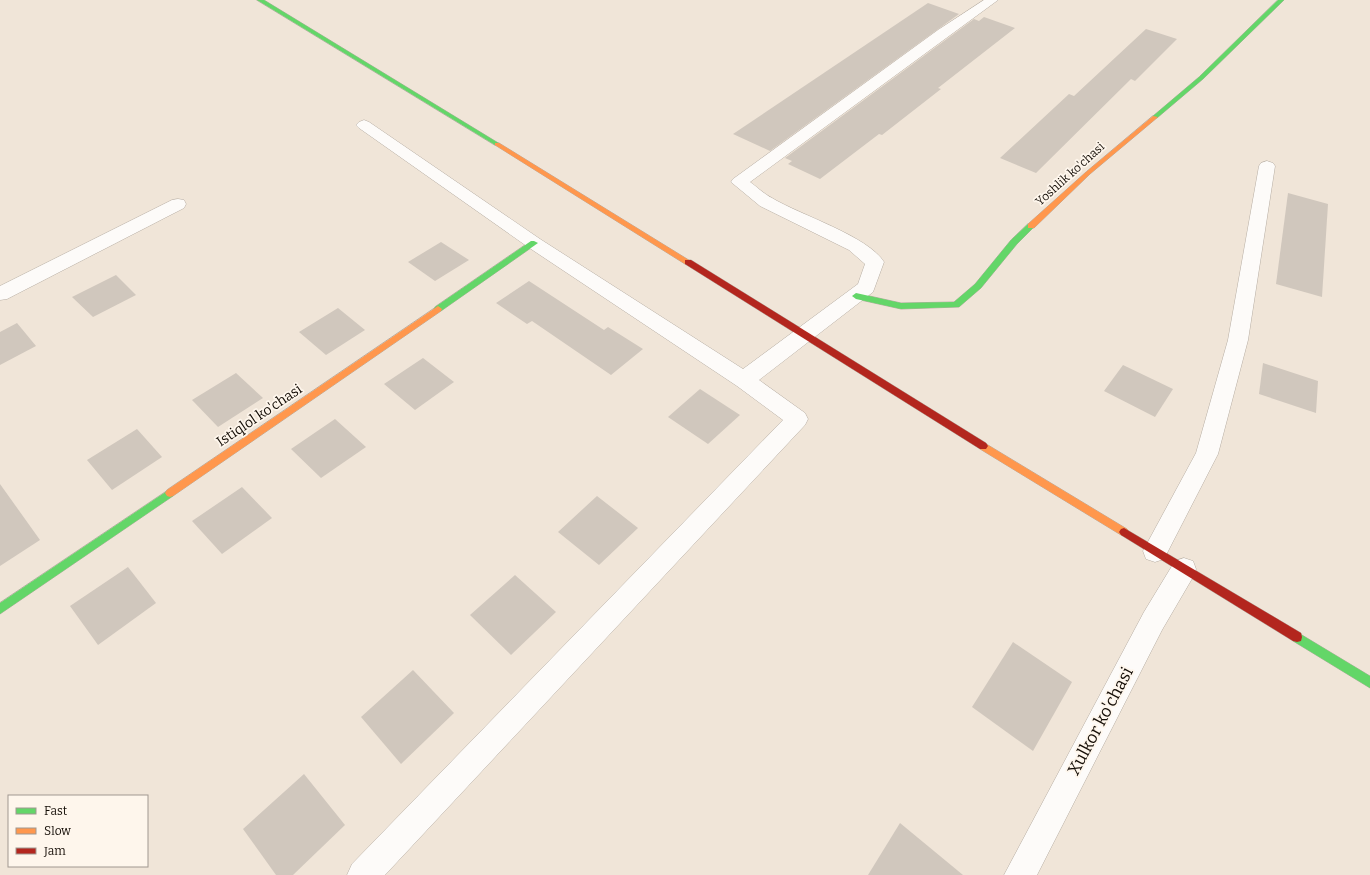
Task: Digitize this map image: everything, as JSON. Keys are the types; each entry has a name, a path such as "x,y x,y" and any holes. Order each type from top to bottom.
{"street":[{"path":"260,0 521,158 904,397 1370,682"},
{"path":"744,380 866,287 874,262 855,246 766,202 739,182 943,33 992,0"},
{"name":"Yoshlik ko'chasi","path":"856,296 901,306 956,305 978,286 1014,242 1088,173 1201,78 1281,0"},
{"path":"363,875 797,418 744,380 534,243 364,125"},
{"path":"1155,551 1207,454 1238,340 1267,166"},
{"path":"0,294 178,204"},
{"name":"Istiqlol ko'chasi","path":"0,609 534,243"},
{"name":"Xulkor ko'chasi","path":"1020,875 1153,621 1184,569"}],"building":[{"path":"928,3 959,14 770,151 733,134"},
{"path":"984,17 1015,28 938,88 941,89 882,135 879,134 820,179 788,164 792,161 785,158 974,19 979,21"},
{"path":"1146,29 1177,39 1135,81 1131,79 1036,173 1000,158 1069,94 1074,96"},
{"path":"1288,193 1328,204 1322,297 1276,284"},
{"path":"441,242 469,260 435,281 408,262"},
{"path":"116,275 136,295 93,317 72,297"},
{"path":"529,281 604,330 608,327 643,349 611,375 532,321 527,324 496,303"},
{"path":"338,308 365,330 326,355 299,332"},
{"path":"17,323 36,346 0,365 0,332"},
{"path":"423,358 454,382 415,410 384,384"},
{"path":"1263,363 1318,381 1316,413 1259,394"},
{"path":"1123,365 1173,389 1155,417 1104,391"},
{"path":"236,373 263,398 218,427 192,400"},
{"path":"700,389 740,415 708,444 668,417"},
{"path":"335,419 366,447 321,478 291,449"},
{"path":"137,429 162,457 112,490 87,460"},
{"path":"0,484 40,540 0,566"},
{"path":"242,487 272,518 222,554 192,521"},
{"path":"597,496 638,528 599,565 558,532"},
{"path":"128,567 156,603 98,645 70,606"},
{"path":"515,575 556,612 511,655 470,615"},
{"path":"1013,642 1072,682 1033,751 972,707"},
{"path":"413,670 454,713 401,764 361,717"},
{"path":"304,774 345,825 293,875 276,875 243,829"},
{"path":"900,823 963,875 868,875"}],"traffic: fast":[{"path":"260,0 497,144"},
{"path":"1155,117 1201,78 1281,0"},
{"path":"856,296 901,306 956,305 978,286 1014,242 1031,226"},
{"path":"438,309 534,243"},
{"path":"0,609 170,493"},
{"path":"1297,637 1370,682"}],"traffic: slow":[{"path":"1031,226 1088,173 1155,117"},
{"path":"497,144 688,262"},
{"path":"170,493 438,309"},
{"path":"983,446 1124,532"}],"traffic: jam":[{"path":"688,262 983,446"},
{"path":"1124,532 1297,637"}]}
